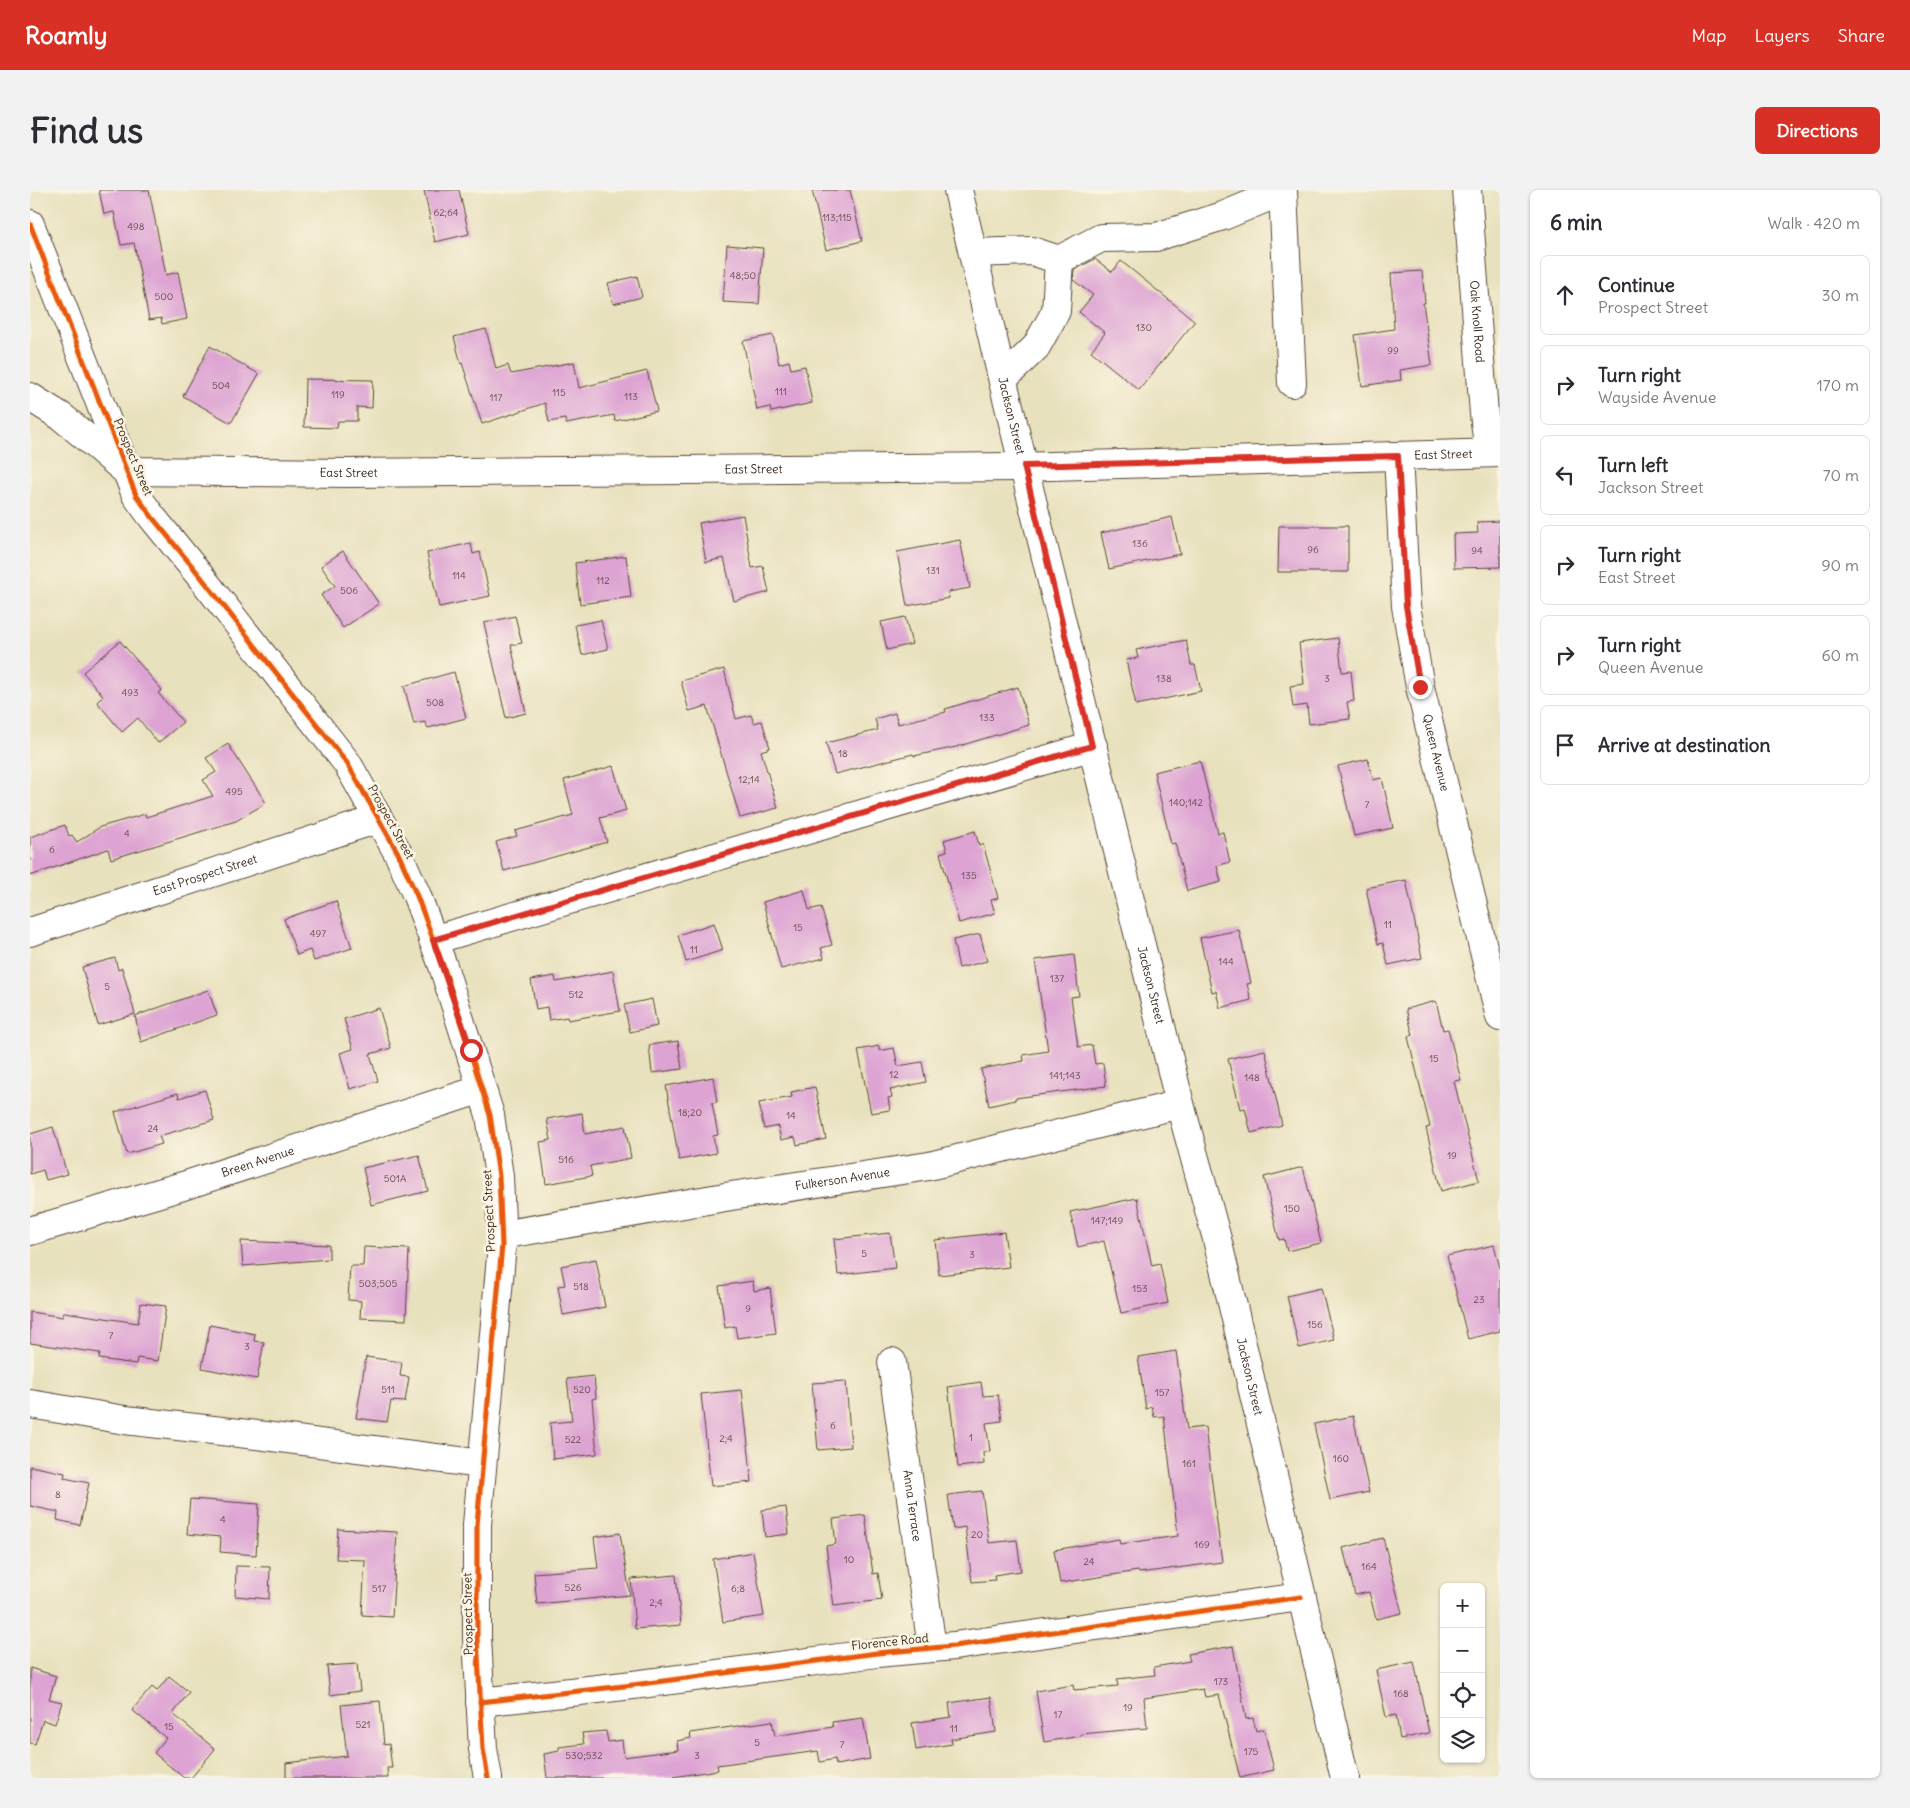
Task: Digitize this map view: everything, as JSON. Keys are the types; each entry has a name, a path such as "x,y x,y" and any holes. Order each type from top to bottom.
{"street":[{"name":"Jackson Street","path":"958,190 1180,1104 1217,1238 1345,1778"},
{"name":"Oak Knoll Road","path":"1467,190 1484,414 1495,453"},
{"path":"973,252 1032,251 1059,260 1101,238 1156,237 1223,216 1283,191 1292,383"},
{"name":"Prospect Street","path":"30,282 34,236"},
{"name":"Prospect Street","path":"34,236 90,374 136,495 346,763 398,853 417,896 433,940 490,1115 499,1176 501,1235 496,1327 477,1525 477,1637 483,1749 488,1778"},
{"path":"1003,379 1036,347 1056,311 1059,260"},
{"path":"30,397 62,417 126,470"},
{"name":"East Street","path":"126,470 359,473 1024,466 1495,453"},
{"name":"Queen Avenue","path":"1398,456 1406,606 1420,687 1500,1017"},
{"path":"433,940 1092,746"},
{"name":"East Prospect Street","path":"30,932 378,819"},
{"name":"Breen Avenue","path":"30,1231 183,1186 482,1089"},
{"name":"Fulkerson Avenue","path":"501,1235 730,1196 929,1166 1180,1104"},
{"name":"Anna Terrace","path":"892,1362 932,1648"},
{"path":"30,1404 125,1420 482,1464"},
{"name":"Florence Road","path":"480,1702 1063,1632 1301,1597"}],"building":[{"path":"99,190 149,190 166,275 178,272 187,319 162,324 161,318 149,320 134,243 121,245 114,212 104,214"},
{"path":"424,190 459,190 469,234 435,242"},
{"path":"812,190 850,190 862,241 826,250"},
{"path":"727,245 763,248 759,304 723,302"},
{"path":"1095,259 1112,272 1121,261 1195,321 1139,390 1091,351 1105,333 1079,312 1093,295 1073,280 1074,270"},
{"path":"1422,271 1425,303 1423,303 1432,365 1400,370 1401,380 1362,386 1355,335 1394,329 1391,273"},
{"path":"637,276 642,297 613,304 608,283"},
{"path":"486,329 496,369 508,365 511,374 574,362 579,388 647,371 657,411 615,421 614,415 566,424 565,419 549,422 545,403 482,424 461,364 454,337"},
{"path":"773,335 779,364 789,361 791,369 805,366 812,403 771,412 770,407 757,410 743,341"},
{"path":"210,346 259,374 231,423 183,396"},
{"path":"305,379 373,380 372,408 357,407 357,421 338,421 337,428 304,427"},
{"path":"743,515 752,568 763,566 769,592 734,601 724,558 706,562 699,523"},
{"path":"1172,517 1180,554 1109,569 1101,533"},
{"path":"1500,521 1500,567 1454,568 1453,534 1478,533 1477,522"},
{"path":"1279,526 1348,526 1348,572 1278,572"},
{"path":"960,540 970,588 948,592 949,598 907,606 897,552"},
{"path":"471,543 473,554 480,552 490,596 439,607 427,553"},
{"path":"343,551 379,604 343,628 321,595 335,586 321,566"},
{"path":"626,556 631,597 580,604 575,563"},
{"path":"515,616 522,643 511,645 526,713 506,718 484,623"},
{"path":"905,617 912,644 887,650 881,622"},
{"path":"601,620 608,649 582,655 575,625"},
{"path":"1338,638 1342,672 1351,671 1354,701 1347,702 1350,719 1309,724 1307,705 1293,707 1290,686 1304,684 1299,643"},
{"path":"1186,640 1191,665 1195,665 1201,691 1136,705 1126,660 1138,658 1136,650"},
{"path":"120,641 162,690 158,693 183,722 158,743 138,718 122,732 97,702 103,696 83,672"},
{"path":"724,669 736,719 751,715 754,723 762,721 770,748 761,751 778,808 740,818 707,706 689,711 681,681"},
{"path":"454,672 466,718 428,728 425,722 414,724 404,686"},
{"path":"1018,687 1029,725 956,747 914,756 913,754 835,774 826,743 878,730 875,719 895,713 898,724 946,712 945,709"},
{"path":"228,744 266,803 236,821 111,859 108,849 30,876 30,837 65,825 69,836 72,835 77,842 100,827 145,814 146,817 213,796 203,780 216,772 206,758"},
{"path":"1368,759 1373,780 1382,778 1393,828 1354,836 1338,766"},
{"path":"1200,761 1218,833 1223,832 1230,862 1217,866 1221,882 1187,891 1175,843 1171,844 1154,772"},
{"path":"613,766 626,811 600,818 607,842 504,871 496,842 517,836 515,831 573,815 564,780"},
{"path":"975,831 979,845 983,844 998,898 991,900 995,913 959,923 940,853 947,851 944,840"},
{"path":"1406,880 1422,958 1388,965 1383,943 1378,944 1366,888"},
{"path":"804,890 809,910 821,907 832,945 821,948 824,958 781,969 763,902"},
{"path":"336,901 352,948 314,961 310,950 297,955 284,919"},
{"path":"714,923 723,950 686,962 678,935"},
{"path":"1239,930 1251,983 1247,984 1251,1000 1220,1008 1216,991 1212,992 1200,938"},
{"path":"980,934 987,961 959,968 953,940"},
{"path":"1074,955 1079,996 1071,997 1078,1047 1092,1045 1095,1064 1103,1063 1106,1086 1015,1098 1015,1100 989,1106 981,1069 1024,1061 1023,1055 1048,1051 1035,960"},
{"path":"115,958 118,970 122,968 135,1014 98,1025 82,967"},
{"path":"613,971 620,1011 568,1020 567,1017 549,1020 547,1007 536,1009 531,980 555,976 556,982"},
{"path":"208,990 217,1015 141,1042 135,1016"},
{"path":"652,999 657,1026 630,1032 624,1005"},
{"path":"1436,1001 1443,1030 1448,1029 1461,1080 1454,1081 1479,1181 1441,1191 1426,1128 1430,1127 1408,1037 1413,1035 1406,1009"},
{"path":"379,1008 391,1048 370,1054 378,1081 350,1089 340,1053 353,1049 344,1019"},
{"path":"678,1041 682,1069 652,1073 649,1045"},
{"path":"879,1046 879,1051 894,1048 898,1066 922,1062 926,1082 890,1090 892,1097 888,1098 890,1110 871,1113 858,1050"},
{"path":"1265,1050 1282,1125 1251,1133 1245,1108 1240,1109 1228,1059"},
{"path":"713,1077 717,1102 712,1103 718,1135 713,1136 716,1153 679,1160 666,1086"},
{"path":"815,1087 826,1139 797,1145 795,1137 781,1140 778,1126 764,1129 759,1103 792,1097 791,1092"},
{"path":"205,1090 214,1120 159,1136 162,1144 127,1154 115,1112 178,1093 179,1098"},
{"path":"582,1113 585,1134 625,1126 631,1158 590,1166 592,1176 546,1184 540,1142 551,1140 547,1119"},
{"path":"53,1127 67,1174 46,1180 43,1170 30,1174 30,1134"},
{"path":"419,1155 428,1191 371,1205 363,1168"},
{"path":"1303,1167 1321,1243 1287,1251 1284,1239 1279,1240 1264,1177"},
{"path":"1137,1198 1152,1266 1160,1264 1168,1303 1121,1313 1104,1241 1078,1247 1070,1212"},
{"path":"1004,1232 1009,1267 939,1275 935,1240"},
{"path":"890,1233 895,1268 838,1275 834,1239"},
{"path":"241,1241 329,1245 329,1259 243,1266"},
{"path":"1494,1245 1500,1268 1500,1331 1468,1339 1447,1256"},
{"path":"364,1247 409,1249 406,1320 360,1318 361,1301 348,1300 350,1266 363,1266"},
{"path":"596,1259 605,1307 563,1315 558,1286 565,1285 561,1266"},
{"path":"753,1281 754,1291 770,1288 776,1333 737,1338 735,1326 725,1328 719,1286"},
{"path":"1321,1288 1334,1340 1299,1348 1287,1296"},
{"path":"141,1303 166,1306 158,1361 137,1358 136,1364 99,1359 100,1353 30,1343 30,1312 63,1317 64,1312 138,1323"},
{"path":"210,1325 255,1334 254,1341 264,1342 257,1379 202,1368"},
{"path":"1176,1351 1187,1429 1205,1427 1222,1562 1139,1573 1138,1571 1060,1583 1054,1550 1119,1539 1120,1544 1178,1536 1164,1416 1154,1417 1152,1407 1146,1409 1138,1357"},
{"path":"366,1357 402,1362 400,1376 409,1377 405,1402 391,1401 387,1422 356,1418"},
{"path":"594,1376 596,1398 592,1399 597,1454 553,1459 550,1423 572,1421 567,1379"},
{"path":"846,1381 851,1447 818,1450 812,1383"},
{"path":"981,1382 983,1396 998,1395 1002,1421 986,1423 990,1451 983,1452 984,1464 958,1467 948,1387"},
{"path":"742,1390 752,1482 711,1486 701,1394"},
{"path":"1353,1416 1369,1492 1330,1500 1314,1424"},
{"path":"30,1466 65,1473 64,1478 89,1483 80,1525 57,1520 58,1512 30,1506"},
{"path":"982,1491 989,1543 1017,1540 1021,1571 994,1575 995,1580 972,1582 965,1527 953,1529 948,1495"},
{"path":"190,1499 259,1504 256,1555 220,1552 221,1537 187,1534"},
{"path":"786,1507 789,1534 765,1537 762,1510"},
{"path":"865,1515 873,1574 878,1573 882,1600 834,1606 826,1546 836,1544 833,1519"},
{"path":"338,1529 397,1532 392,1617 362,1615 365,1560 336,1559"},
{"path":"620,1533 630,1595 537,1604 534,1573 598,1568 594,1537"},
{"path":"1383,1538 1402,1613 1376,1619 1369,1592 1355,1595 1343,1548"},
{"path":"753,1552 764,1616 723,1622 713,1559"},
{"path":"236,1566 270,1567 269,1599 235,1596"},
{"path":"676,1575 681,1625 635,1629 631,1579"},
{"path":"1233,1646 1246,1719 1253,1718 1256,1731 1264,1729 1274,1770 1240,1778 1219,1695 1205,1697 1203,1689 1144,1698 1147,1728 1081,1734 1081,1736 1044,1742 1036,1691 1073,1685 1074,1690 1118,1686 1117,1679 1155,1675 1154,1667 1190,1661 1188,1654"},
{"path":"1414,1662 1429,1733 1400,1739 1396,1715 1386,1717 1376,1670"},
{"path":"357,1664 360,1691 330,1695 327,1666"},
{"path":"30,1668 56,1676 49,1699 62,1702 55,1724 43,1720 35,1744 30,1743"},
{"path":"169,1676 189,1692 173,1714 215,1749 191,1778 184,1778 154,1753 166,1738 132,1710 152,1687 157,1691"},
{"path":"991,1697 996,1732 951,1739 952,1744 916,1750 912,1723 951,1717 949,1703"},
{"path":"380,1701 384,1745 389,1744 392,1768 387,1768 388,1778 286,1778 286,1763 347,1756 341,1705"},
{"path":"863,1718 870,1759 836,1765 835,1759 820,1762 818,1751 717,1765 718,1770 666,1778 547,1778 544,1754 559,1751 559,1747 584,1744 582,1733 606,1731 608,1742 622,1740 624,1757 678,1750 677,1741 691,1738 690,1733 772,1721 775,1736 833,1727 832,1722"}],"cycle path":[{"path":"30,224 136,495 347,763 398,853 417,896 443,966 490,1115 499,1176 502,1245 477,1525 477,1637 483,1749 488,1778"},
{"path":"480,1702 633,1685 877,1653 954,1646 1301,1597"}],"route":[{"path":"471,1050 433,940 1092,746 1024,466 1398,456 1402,502 1406,606 1420,687"}]}
